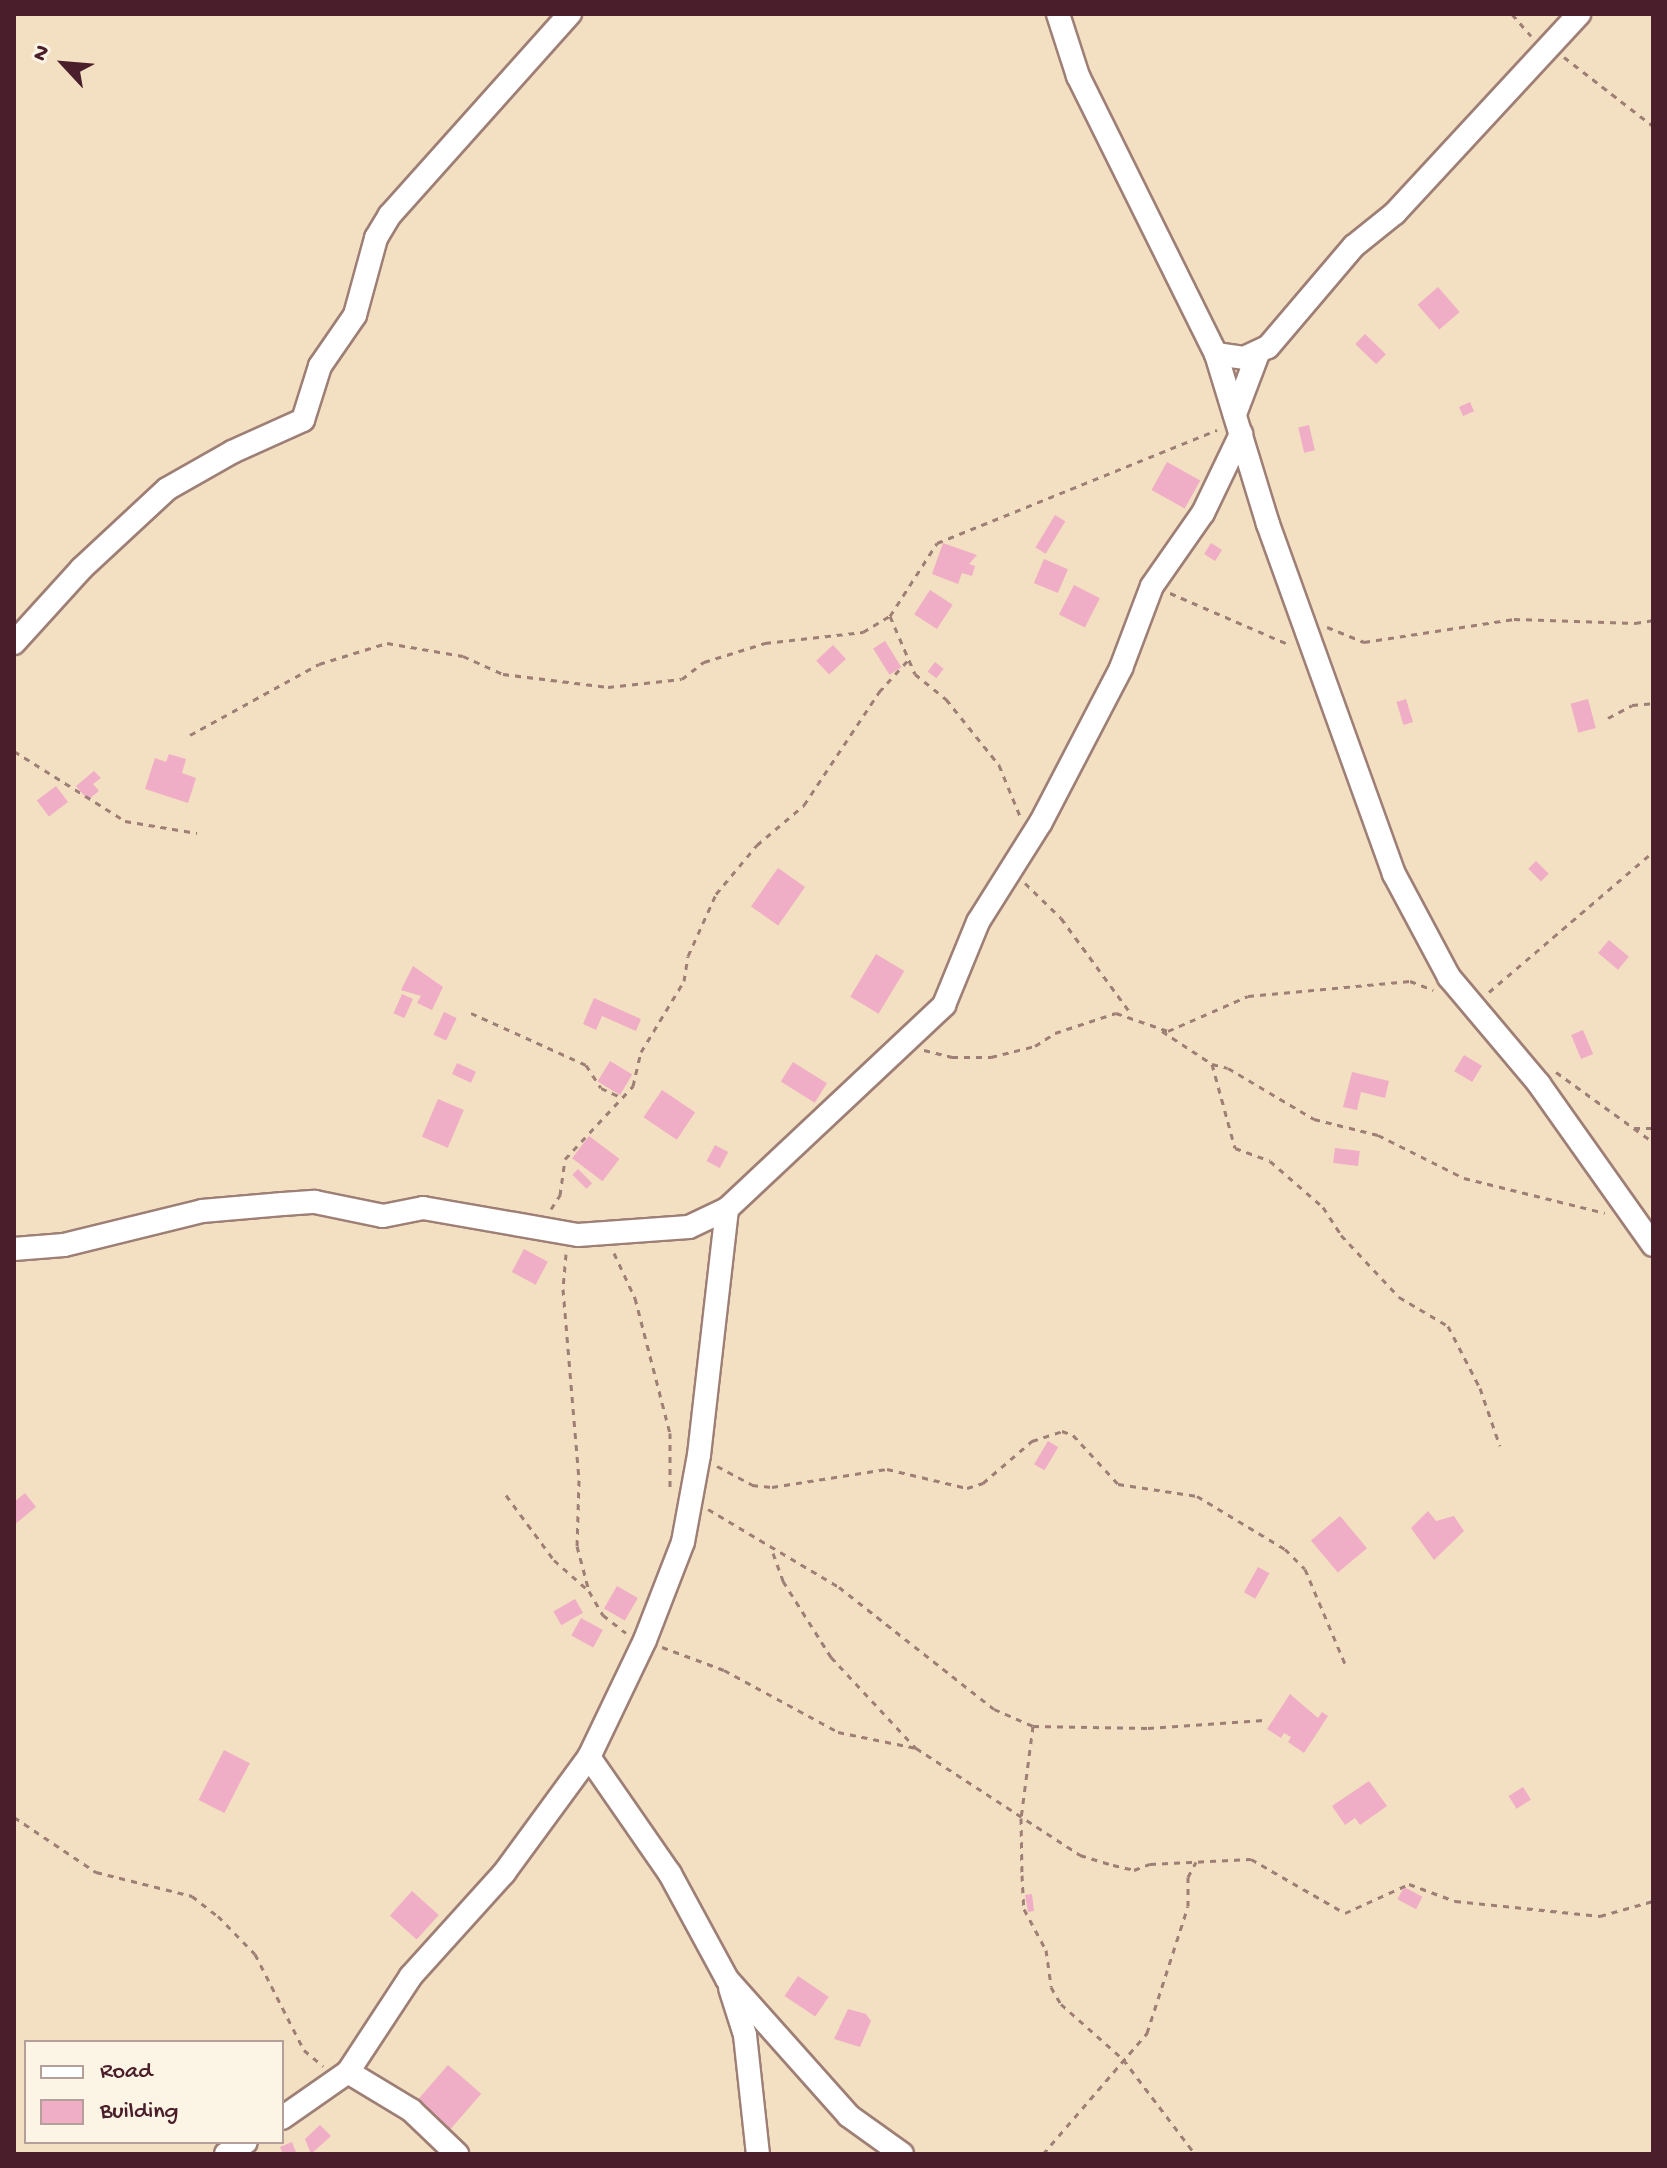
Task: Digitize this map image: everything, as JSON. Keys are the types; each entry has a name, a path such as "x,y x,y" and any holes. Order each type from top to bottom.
{"street":[{"path":"14,643 130,519 167,489 232,452 303,420 320,366 355,315 376,238 390,215 570,14"},
{"path":"1058,14 1078,76 1216,354 1370,818 1466,1000 1539,1084 1640,1220 1653,1245"},
{"path":"14,1249 64,1245 202,1211 315,1202 383,1216 423,1208 568,1234 689,1227 727,1209 906,1045 944,1005 978,922 1011,869 1121,668 1152,586 1203,513 1238,424 1257,356 1354,246 1395,213 1579,14"},
{"path":"1216,354 1257,356"},
{"path":"284,2117 344,2074 411,1976 504,1873 589,1757 645,1640 683,1542 681,1494 699,1455 727,1209"},
{"path":"689,1227 720,1253"},
{"path":"589,1757 670,1874 727,1979 745,2035 758,2154"},
{"path":"727,1979 849,2116 902,2154"},
{"path":"344,2074 411,2110 457,2154"}],"path":[{"path":"1512,14 1517,24 1653,126"},
{"path":"190,735 319,664 387,643 463,656 503,674 608,687 682,679 730,652 863,632 890,616 937,543 1006,511 1133,468 1238,424"},
{"path":"1152,586 1315,653"},
{"path":"1302,615 1364,642 1514,619 1653,620"},
{"path":"890,616 915,674 946,699 999,765 1019,824"},
{"path":"511,1225 551,1209 560,1195 565,1159 633,1086 641,1052 678,996 716,894 757,845 804,805 879,692 909,659"},
{"path":"1608,718 1632,705 1653,703"},
{"path":"14,751 125,821 197,833"},
{"path":"1162,1031 1248,996 1410,981 1466,1000 1653,852"},
{"path":"1011,869 1061,918 1132,1016"},
{"path":"471,1013 586,1065 601,1088 622,1098"},
{"path":"906,1045 952,1057 991,1057 1035,1046 1067,1028 1116,1013 1132,1016 1162,1031 1212,1064 1250,1080 1314,1119 1378,1135 1464,1178 1640,1220"},
{"path":"1212,1064 1230,1143 1270,1161 1323,1207 1341,1235 1399,1297 1448,1326 1480,1388 1500,1446"},
{"path":"1544,1066 1605,1103 1631,1128 1653,1142"},
{"path":"1631,1128 1653,1128"},
{"path":"591,1233 619,1258 635,1298 670,1433 681,1494 839,1587 994,1709 1033,1726 1148,1728 1264,1720"},
{"path":"568,1234 563,1289 579,1480 577,1546 589,1591 603,1615 620,1630 724,1670 838,1732 916,1748"},
{"path":"699,1455 752,1485 772,1487 887,1469 967,1488 983,1483 1032,1441 1062,1431 1073,1435 1118,1484 1197,1496 1285,1549 1305,1569 1346,1666"},
{"path":"506,1495 554,1560 589,1591"},
{"path":"772,1550 783,1581 831,1657 916,1748 1080,1855 1134,1870 1150,1864 1251,1859 1345,1913 1409,1884 1455,1901 1600,1916 1653,1901"},
{"path":"1033,1726 1021,1818 1024,1909 1046,1950 1051,1987 1061,2004 1123,2059 1195,2154"},
{"path":"14,1817 96,1872 192,1896 218,1916 255,1954 304,2050 344,2074"},
{"path":"1043,2154 1147,2033 1188,1906 1188,1877 1196,1862"}],"building":[{"path":"1438,287 1460,312 1439,330 1418,305"},
{"path":"1365,334 1386,354 1376,364 1355,344"},
{"path":"1470,402 1474,411 1463,416 1459,407"},
{"path":"1309,425 1315,450 1304,453 1298,427"},
{"path":"1167,462 1200,480 1185,508 1151,490"},
{"path":"1055,515 1065,521 1046,554 1035,548"},
{"path":"943,543 977,555 969,564 975,566 972,576 962,573 958,584 932,574"},
{"path":"1211,543 1222,550 1215,561 1204,554"},
{"path":"1044,559 1068,569 1058,593 1034,583"},
{"path":"1074,585 1100,598 1085,628 1059,614"},
{"path":"930,590 953,605 937,629 914,614"},
{"path":"885,641 901,667 890,675 873,648"},
{"path":"833,645 846,659 829,675 816,661"},
{"path":"935,662 944,669 936,678 928,671"},
{"path":"1406,699 1413,722 1403,725 1396,702"},
{"path":"1588,699 1596,728 1578,733 1571,704"},
{"path":"169,754 186,759 182,773 196,778 188,803 145,789 155,758 166,762"},
{"path":"94,771 101,778 93,784 99,791 88,800 76,786"},
{"path":"56,786 68,802 49,816 37,800"},
{"path":"1536,861 1549,874 1541,882 1528,869"},
{"path":"778,868 805,887 778,925 751,907"},
{"path":"1609,940 1629,957 1618,970 1598,953"},
{"path":"876,954 904,971 879,1014 850,997"},
{"path":"413,966 443,987 432,1010 417,1003 421,996 401,990"},
{"path":"402,994 413,999 404,1018 393,1013"},
{"path":"594,998 641,1019 636,1031 602,1016 596,1030 583,1024"},
{"path":"444,1012 457,1018 446,1041 433,1035"},
{"path":"1583,1030 1593,1054 1581,1059 1571,1035"},
{"path":"1464,1055 1482,1066 1472,1082 1454,1071"},
{"path":"610,1061 632,1074 620,1095 598,1082"},
{"path":"793,1062 827,1083 815,1103 781,1082"},
{"path":"457,1063 476,1072 471,1083 452,1074"},
{"path":"1352,1072 1389,1081 1385,1098 1361,1092 1357,1110 1343,1107"},
{"path":"662,1090 695,1112 677,1140 644,1117"},
{"path":"438,1099 464,1110 448,1148 422,1137"},
{"path":"589,1136 619,1159 602,1181 572,1158"},
{"path":"715,1145 728,1152 720,1168 707,1161"},
{"path":"1335,1148 1360,1151 1358,1166 1333,1163"},
{"path":"578,1169 592,1183 586,1189 572,1175"},
{"path":"524,1249 548,1262 536,1285 512,1272"},
{"path":"1048,1441 1058,1447 1044,1470 1034,1464"},
{"path":"25,1493 36,1507 14,1525 14,1502"},
{"path":"1428,1511 1436,1521 1454,1516 1464,1531 1434,1560 1411,1528"},
{"path":"1340,1516 1367,1548 1338,1573 1311,1540"},
{"path":"1258,1567 1269,1573 1255,1599 1244,1592"},
{"path":"617,1586 638,1598 625,1621 604,1609"},
{"path":"575,1599 583,1613 561,1625 553,1612"},
{"path":"581,1618 603,1630 593,1648 571,1635"},
{"path":"1290,1694 1318,1718 1322,1712 1328,1716 1304,1753 1288,1742 1291,1737 1284,1733 1281,1738 1267,1729"},
{"path":"224,1750 250,1763 224,1813 199,1800"},
{"path":"1369,1781 1387,1806 1360,1825 1355,1818 1345,1825 1332,1806"},
{"path":"1523,1787 1531,1800 1517,1809 1509,1796"},
{"path":"1404,1887 1423,1897 1416,1909 1397,1899"},
{"path":"412,1891 439,1915 417,1940 390,1916"},
{"path":"1032,1894 1034,1911 1028,1912 1025,1895"},
{"path":"798,1976 829,1997 815,2017 785,1996"},
{"path":"848,2009 866,2014 871,2021 860,2047 834,2039"},
{"path":"448,2065 481,2094 449,2131 416,2102"},
{"path":"320,2125 331,2136 311,2154 305,2139"},
{"path":"292,2142 296,2152 283,2154 280,2147"}]}
